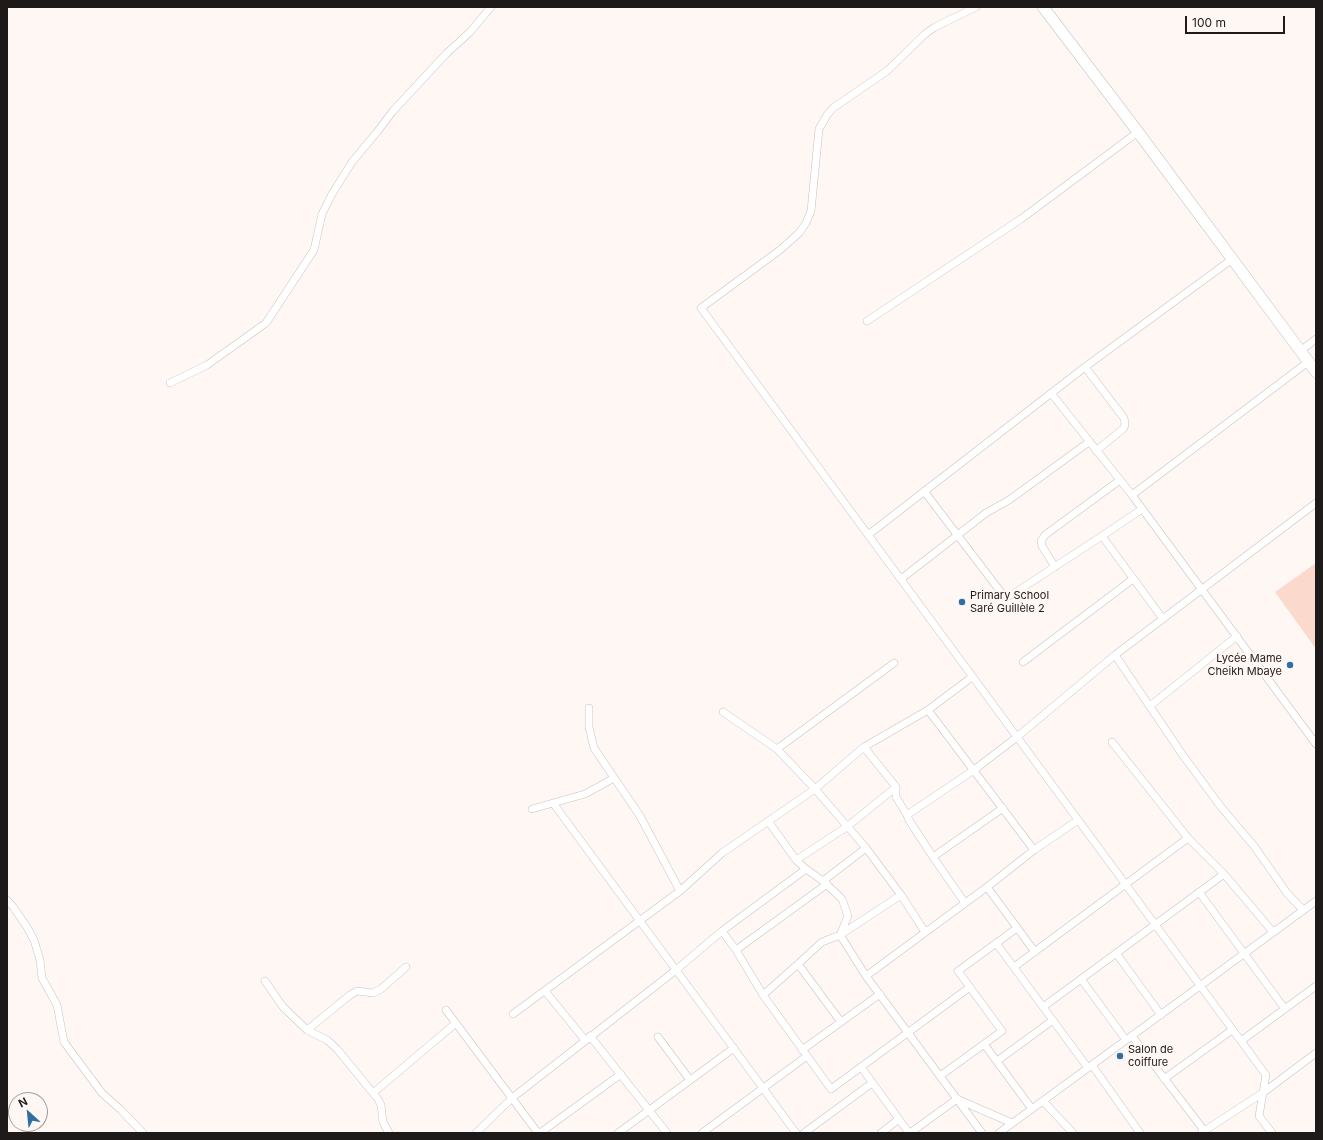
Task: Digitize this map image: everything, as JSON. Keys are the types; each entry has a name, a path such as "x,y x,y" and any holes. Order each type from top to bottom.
{"main road":[{"path":"1043,7 1138,132 1316,372"}],"street":[{"path":"170,384 207,365 266,323 314,250 322,214 332,194 352,162 393,111 446,54 470,32 492,7"},
{"path":"976,7 935,27 925,34 887,71 876,80 833,108 826,115 819,128 811,211 806,223 780,250 701,308 1266,1075 1259,1116 1269,1132"},
{"path":"867,321 1021,219 1138,132"},
{"path":"868,535 1085,367 1232,260"},
{"path":"1300,351 1316,339"},
{"path":"1132,495 1308,362"},
{"path":"1085,367 1124,418 1125,424 1124,428 1096,451"},
{"path":"1051,393 1142,508 1316,744"},
{"path":"901,580 986,513 1009,500 1089,442"},
{"path":"1055,567 1042,546 1041,542 1045,535 1120,480"},
{"path":"924,491 1006,597 1055,567 1142,508"},
{"path":"907,815 974,770 1017,737 1115,655 1316,503"},
{"path":"1102,536 1164,619"},
{"path":"1023,662 1133,579"},
{"path":"1150,706 1237,636"},
{"path":"1115,655 1182,754 1217,801 1254,846 1287,893 1303,910"},
{"path":"777,749 894,663"},
{"path":"513,1014 680,891 722,853 815,789 864,747 928,710 972,677"},
{"path":"589,708 589,726 594,748 640,816 680,891"},
{"path":"928,710 1034,850"},
{"path":"723,712 777,749 815,789 866,848 901,895 925,932"},
{"path":"1112,742 1188,838 1224,874 1273,932"},
{"path":"864,747 896,787 896,797 907,815 908,820 965,903"},
{"path":"532,809 585,794 614,778"},
{"path":"796,860 848,826 896,787"},
{"path":"553,803 796,1133"},
{"path":"933,857 1003,808"},
{"path":"866,976 987,887 1034,850 1078,820"},
{"path":"768,821 796,860 825,882 842,899 848,916 840,935"},
{"path":"1014,967 1188,838"},
{"path":"736,950 825,882 866,848"},
{"path":"476,1133 512,1098 676,970 722,931 806,869"},
{"path":"1043,1006 1224,874"},
{"path":"987,887 1035,952"},
{"path":"1199,892 1285,1008"},
{"path":"763,995 822,942 840,935 901,895"},
{"path":"7,900 27,927 34,940 40,960 42,978 57,1005 64,1042 102,1093 143,1133"},
{"path":"999,1133 1316,900"},
{"path":"940,1076 1002,1031 958,971 1017,928"},
{"path":"722,931 736,950 763,995 830,1089 970,987"},
{"path":"840,935 866,976 982,1133"},
{"path":"996,943 1140,1133"},
{"path":"1116,954 1161,1014"},
{"path":"798,964 841,1022"},
{"path":"307,1030 350,994 357,991 373,993 381,989 406,966"},
{"path":"1081,979 1164,1080 1204,1132 1264,1092 1316,1054"},
{"path":"265,981 283,1008 307,1030 327,1040 338,1049 378,1099 381,1104 382,1122 389,1133"},
{"path":"1240,1041 1316,986"},
{"path":"545,991 621,1074 667,1133"},
{"path":"702,1133 763,1088 841,1022 880,994"},
{"path":"446,1010 539,1133 621,1074"},
{"path":"997,1061 1053,1020"},
{"path":"373,1093 456,1023"},
{"path":"1164,1080 1232,1030"},
{"path":"658,1037 690,1080"},
{"path":"984,1044 1032,1109"},
{"path":"618,1133 734,1048"},
{"path":"861,1067 910,1133 957,1099"},
{"path":"804,1133 872,1083"},
{"path":"957,1099 1012,1123"},
{"path":"1042,1101 1074,1133"},
{"path":"881,1133 899,1120"}],"shaded area":[{"path":"1316,563 1316,649 1275,592"}],"place":[{"name":"Primary School Saré Guillèle 2","path":"962,602"},
{"name":"Lycée Mame Cheikh Mbaye","path":"1290,665"},
{"name":"Salon de coiffure","path":"1120,1056"}]}
